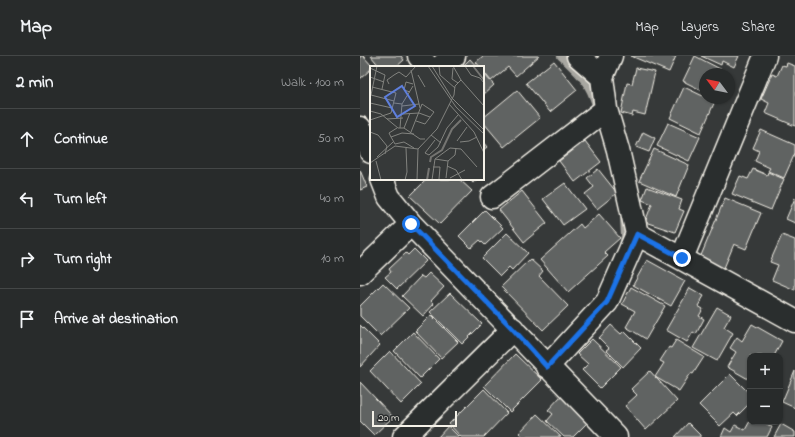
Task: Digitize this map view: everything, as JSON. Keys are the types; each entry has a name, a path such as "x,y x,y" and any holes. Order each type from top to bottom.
{"street":[{"path":"419,56 427,66"},
{"path":"441,66 454,56"},
{"path":"578,56 602,77"},
{"path":"547,367 607,302 637,234 618,150 606,109 602,77 611,56"},
{"path":"682,258 765,56"},
{"path":"492,197 606,109"},
{"path":"360,128 370,150"},
{"path":"382,180 389,197 411,224 616,437"},
{"path":"360,273 411,224"},
{"path":"637,234 795,321"},
{"path":"404,437 513,329"}],"building":[{"path":"360,56 363,56 372,66 370,66 370,70 360,79"},
{"path":"371,56 401,56 404,60 397,66 379,66"},
{"path":"483,56 539,56 516,76 508,67 491,81 484,72 484,66 479,66 476,62"},
{"path":"631,56 676,56 669,72"},
{"path":"695,56 718,68 699,68 699,89 683,81"},
{"path":"701,56 739,56 734,67 722,61 721,65"},
{"path":"470,59 476,66 463,66"},
{"path":"554,61 577,90 550,112 526,83"},
{"path":"787,63 795,66 795,126 765,113 769,103 761,99 772,74 777,76 782,65 786,66"},
{"path":"636,68 655,72 645,115 633,112 632,116 621,113 627,83 632,84"},
{"path":"484,74 494,85 484,94"},
{"path":"684,87 699,94 699,104 714,104 701,133 670,118"},
{"path":"517,90 540,118 504,147 484,123 484,117"},
{"path":"668,123 700,137 689,161 657,146"},
{"path":"761,130 795,145 795,153 784,178 768,171 770,168 755,161 759,151 753,148"},
{"path":"643,132 655,138 649,152 636,147"},
{"path":"585,141 601,162 575,182 559,161"},
{"path":"654,149 689,165 676,197 639,181"},
{"path":"598,169 617,193 597,209 585,194 594,187 587,178"},
{"path":"753,169 767,175 768,172 784,179 771,210 732,194 740,176 748,179"},
{"path":"360,170 367,187 360,190"},
{"path":"426,180 460,180 472,191 440,224 410,196"},
{"path":"565,183 585,209 563,225 543,199"},
{"path":"647,187 682,200 679,209 684,211 675,232 645,222 652,204 642,200"},
{"path":"522,191 547,223 524,242 499,210"},
{"path":"725,198 761,213 746,249 734,244 724,268 700,258"},
{"path":"795,198 795,223 786,219"},
{"path":"485,210 503,228 485,245 480,240 471,248 459,236"},
{"path":"599,214 620,238 604,252 608,256 568,292 540,260 580,224 583,228"},
{"path":"507,233 528,253 512,270 509,267 500,276 482,258"},
{"path":"782,235 795,240 795,290 772,280 778,265 770,262"},
{"path":"414,249 426,261 397,289 385,277 391,272 389,269 406,253 408,255"},
{"path":"530,259 543,271 539,276 568,306 543,330 501,287"},
{"path":"647,260 685,281 671,306 633,285"},
{"path":"429,273 444,287 431,301 434,304 423,316 402,296 421,276 424,278"},
{"path":"383,283 409,308 380,336 360,316 360,306"},
{"path":"631,287 665,306 646,339 626,327 635,311 622,304"},
{"path":"690,288 704,296 698,306 703,309 699,316 704,319 696,334 693,332 687,342 666,330"},
{"path":"450,293 482,324 462,344 430,312"},
{"path":"717,307 731,315 724,327 733,333 717,361 693,348"},
{"path":"431,315 458,342 441,358 415,331"},
{"path":"752,324 782,341 776,353 747,353 747,378 727,367 736,352 730,348 737,337 742,341"},
{"path":"360,325 380,345 360,367"},
{"path":"611,325 621,334 624,331 641,348 623,367 606,350 609,348 599,338"},
{"path":"413,332 439,359 420,378 394,351"},
{"path":"592,339 621,367 600,388 582,370 588,364 577,354"},
{"path":"676,340 704,357 693,374 691,373 679,391 655,377 664,363 660,361 669,347 671,348"},
{"path":"390,351 421,384 401,404 370,371"},
{"path":"515,354 542,380 510,412 484,386"},
{"path":"650,371 677,401 646,430 625,406 637,395 631,389"},
{"path":"795,371 795,408 783,402"},
{"path":"730,374 747,391 747,406 737,416 734,413 720,426 699,405"},
{"path":"360,382 393,417 374,435 360,421"},
{"path":"484,389 507,413 484,437 461,437 449,424"},
{"path":"561,396 588,422 573,437 564,437 547,421 553,414 548,410"},
{"path":"537,414 561,437 523,437 519,433"},
{"path":"688,423 700,435 700,437 675,437"},
{"path":"735,425 745,430 748,425 768,425 772,427 767,437 721,437 725,428 731,432"},
{"path":"780,425 795,432 795,437 774,437"},
{"path":"448,426 459,437 438,437"}],"waterway":[{"path":"561,56 578,72 586,83 596,105"},
{"path":"623,245 625,236 624,219"}],"route":[{"path":"411,224 513,329 547,367 607,302 637,234 682,258"}]}
